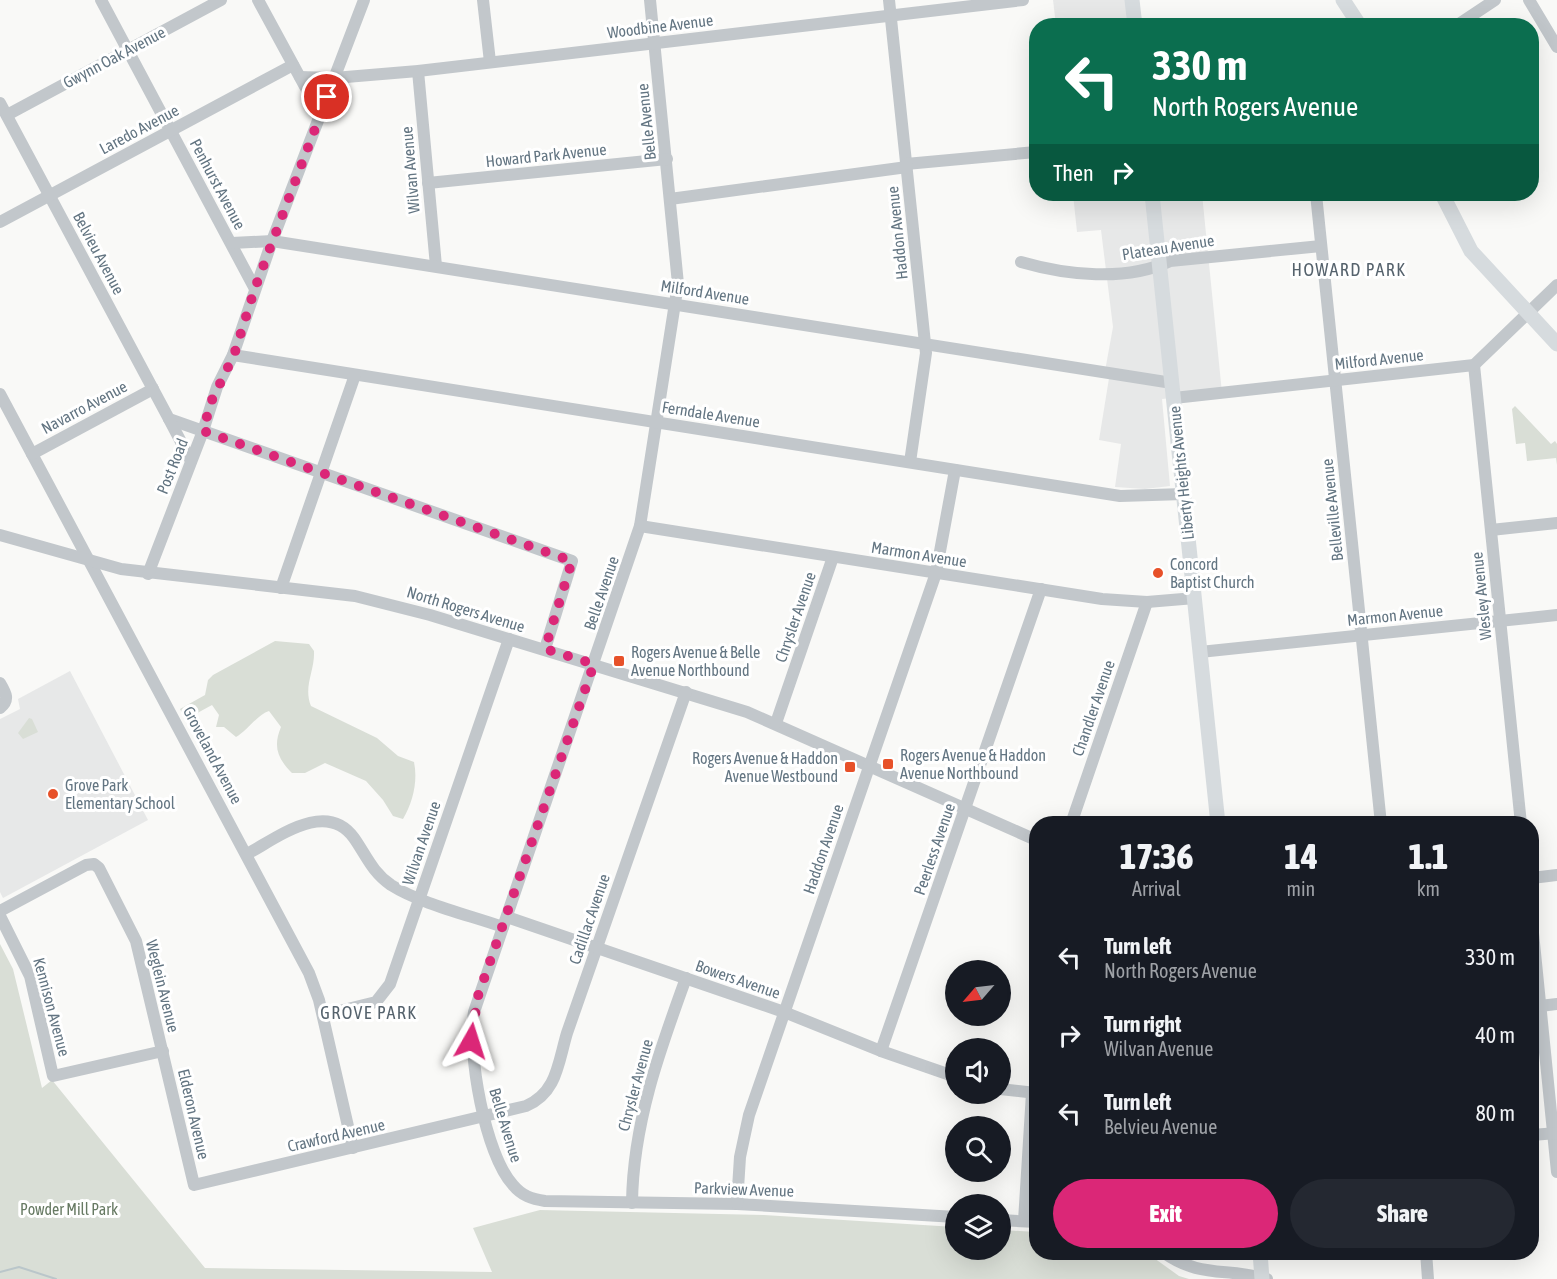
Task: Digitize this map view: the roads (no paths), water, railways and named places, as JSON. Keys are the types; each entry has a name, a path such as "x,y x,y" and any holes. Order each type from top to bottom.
{"main road":[{"path":"1132,0 1134,18"},
{"path":"1343,0 1355,18"},
{"name":"Liberty Heights Avenue","path":"1153,201 1217,816"},
{"path":"1446,201 1471,251 1557,344"},
{"path":"1261,1260 1264,1278"}],"street":[{"name":"Penhurst Avenue","path":"101,0 255,288"},
{"name":"Gwynn Oak Avenue","path":"7,115 221,0"},
{"path":"258,0 321,116"},
{"name":"Post Road","path":"148,574 203,431 217,387 234,355 272,241 364,0"},
{"path":"483,0 489,62"},
{"name":"Belle Avenue","path":"532,1199 522,1194 507,1178 484,1116 472,1060 471,1027 478,996 640,526 678,284 650,0"},
{"name":"Haddon Avenue","path":"889,0 926,352 910,462"},
{"name":"Woodbine Avenue","path":"300,77 334,78 418,71 1023,0"},
{"path":"1468,18 1495,0"},
{"path":"1529,0 1557,47"},
{"name":"Laredo Avenue","path":"0,222 293,65"},
{"name":"Wilvan Avenue","path":"418,71 436,266"},
{"name":"Belvieu Avenue","path":"0,102 191,461"},
{"path":"670,199 907,165 1029,153"},
{"name":"Howard Park Avenue","path":"428,183 667,159"},
{"name":"Belleville Avenue","path":"1317,201 1380,816"},
{"name":"Milford Avenue","path":"232,243 272,241 925,342 1173,390 1335,380 1474,365"},
{"name":"Plateau Avenue","path":"1021,262 1068,274 1092,274 1160,266 1170,261 1321,246"},
{"path":"1474,365 1557,285"},
{"name":"Ferndale Avenue","path":"234,355 1120,496 1184,494"},
{"name":"Wesley Avenue","path":"1474,365 1520,816"},
{"path":"281,588 355,375"},
{"name":"Navarro Avenue","path":"32,454 153,389"},
{"name":"Groveland Avenue","path":"0,394 309,973 323,1015 353,1148"},
{"path":"169,419 572,561 545,649"},
{"name":"Haddon Avenue","path":"738,1204 740,1157 745,1131 936,573 955,470"},
{"path":"1491,530 1557,523"},
{"name":"Marmon Avenue","path":"640,526 1117,601 1147,602 1195,598"},
{"name":"North Rogers Avenue","path":"0,535 90,561 148,574 378,600 686,692 776,723 1029,837"},
{"name":"Chrysler Avenue","path":"776,723 833,557"},
{"name":"Peerless Avenue","path":"881,1051 1041,589"},
{"name":"Chandler Avenue","path":"1074,816 1147,602"},
{"name":"Marmon Avenue","path":"1200,652 1557,615"},
{"name":"Wilvan Avenue","path":"323,1015 369,1005 381,998 390,984 509,639"},
{"path":"0,683 3,705"},
{"name":"Cadillac Avenue","path":"484,1116 538,1101 549,1090 686,692"},
{"name":"Bowers Avenue","path":"247,854 309,822 326,821 348,832 380,876 402,891 596,948 686,978 784,1012 881,1051 945,1073"},
{"name":"Weglein Avenue","path":"0,911 86,865 94,864 99,868 136,941 163,1052"},
{"path":"1539,877 1557,875"},
{"name":"Kennison Avenue","path":"0,916 30,976 53,1076 163,1052"},
{"name":"Chrysler Avenue","path":"632,1203 634,1157 650,1084 686,978"},
{"path":"1539,996 1555,1133 1557,1172"},
{"path":"1540,1006 1557,1004"},
{"name":"Elderon Avenue","path":"163,1052 194,1185"},
{"path":"1011,1090 1029,1092"},
{"name":"Crawford Avenue","path":"194,1185 484,1116"},
{"path":"1539,1135 1555,1133"},
{"name":"Parkview Avenue","path":"532,1199 738,1204 945,1216"},
{"path":"1011,1221 1029,1222"},
{"path":"1176,1260 1193,1271 1245,1274 1264,1278"},
{"path":"1427,1260 1428,1279"}],"waterway":[{"path":"0,1272 19,1267 56,1279"}],"place":[{"name":"Concord Baptist Church","path":"1158,573"},
{"name":"Rogers Avenue & Belle Avenue Northbound","path":"619,661"},
{"name":"Rogers Avenue & Haddon Avenue Northbound","path":"888,764"},
{"name":"Rogers Avenue & Haddon Avenue Westbound","path":"850,767"},
{"name":"Grove Park Elementary School","path":"53,794"}],"district":[{"name":"HOWARD PARK","path":"1349,269"},
{"name":"GROVE PARK","path":"369,1012"}],"park label":[{"name":"Powder Mill Park","path":"69,1209"}]}
